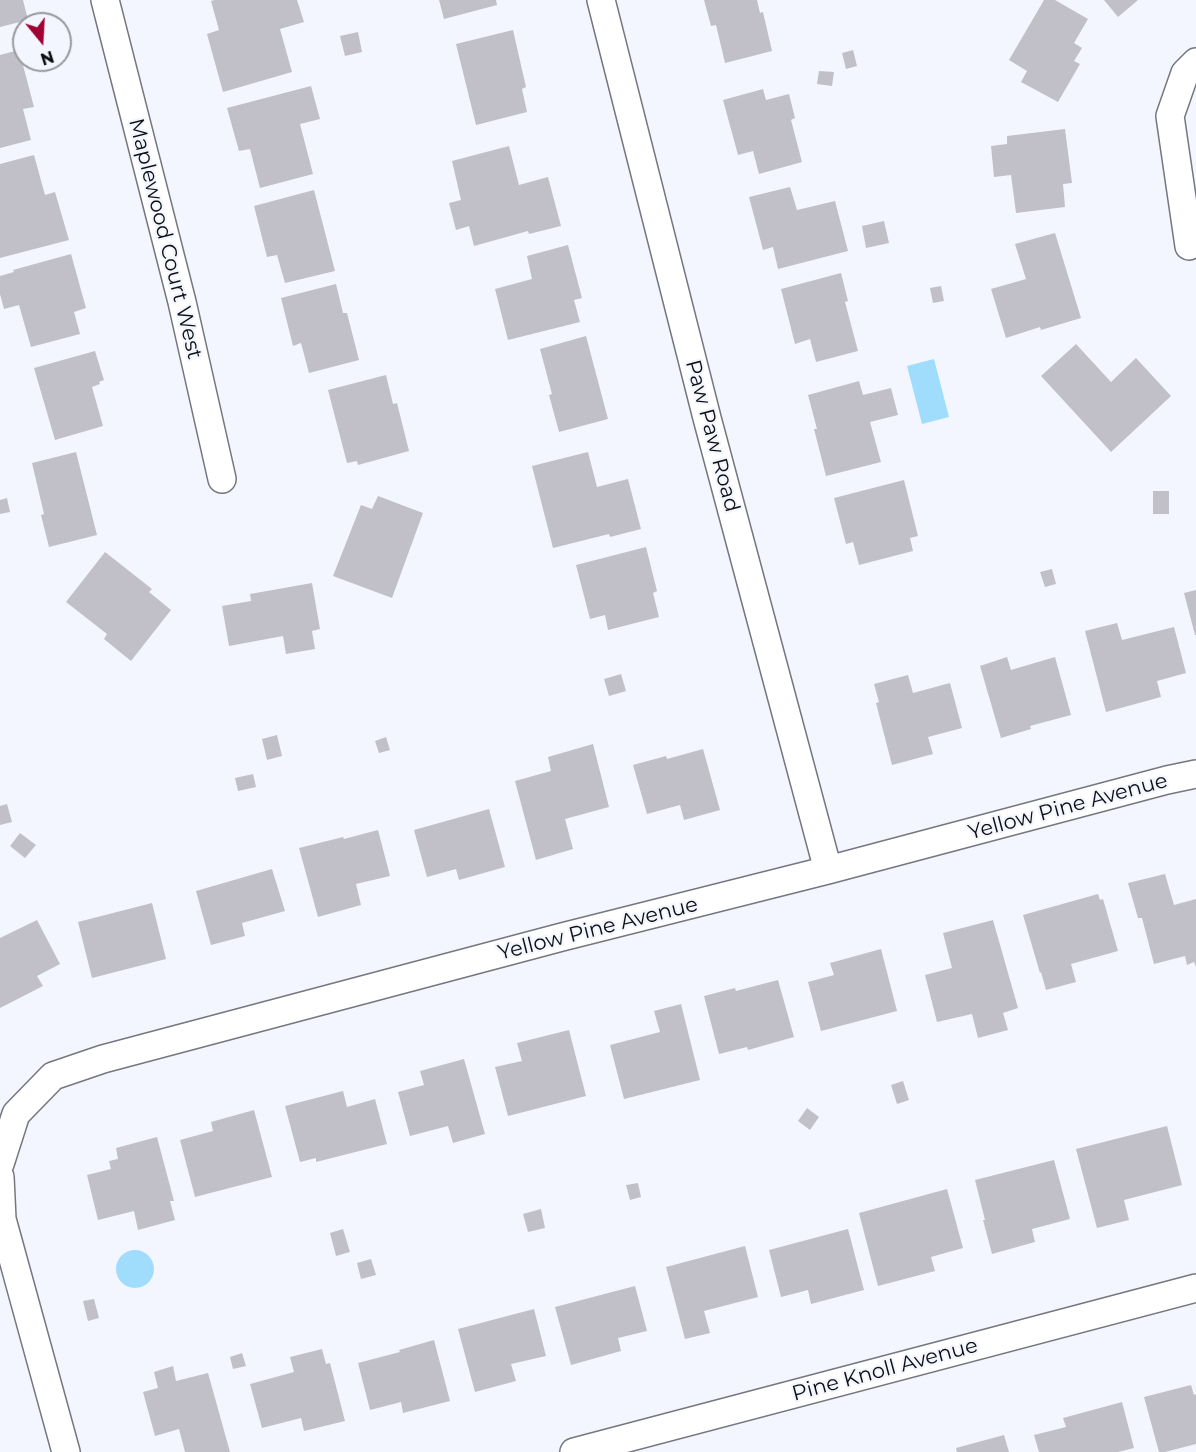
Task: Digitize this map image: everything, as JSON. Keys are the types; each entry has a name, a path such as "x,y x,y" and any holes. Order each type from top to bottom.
{"street":[{"name":"Maplewood Court West","path":"105,0 179,291 222,479"},
{"name":"Paw Paw Road","path":"601,0 710,430 828,870"},
{"path":"1189,246 1170,117 1185,73 1196,62"},
{"name":"Yellow Pine Avenue","path":"0,1164 16,1114 53,1076 103,1059 562,937 1196,774"},
{"path":"0,1177 2,1219 66,1452"},
{"name":"Pine Knoll Avenue","path":"573,1452 1196,1288"}],"water":[{"path":"934,359 949,417 922,424 907,366"},
{"path":"135,1250 149,1255 154,1269 149,1283 135,1288 121,1283 116,1269 121,1255"}],"building":[{"path":"0,0 23,0 26,12 12,12 12,24 0,27"},
{"path":"297,0 304,22 280,29 292,72 223,92 207,34 219,30 211,1"},
{"path":"439,0 496,0 497,5 444,19"},
{"path":"704,0 757,0 760,13 763,12 772,51 725,63 716,25 711,26"},
{"path":"1044,0 1055,0 1088,19 1074,43 1082,48 1074,61 1080,64 1058,102 1021,82 1027,71 1009,60"},
{"path":"1104,0 1138,0 1118,17"},
{"path":"513,30 526,87 522,89 527,112 476,125 456,44"},
{"path":"358,32 362,52 345,56 340,36"},
{"path":"853,50 857,66 846,69 842,53"},
{"path":"12,52 12,72 25,72 34,107 23,109 31,140 0,148 0,55"},
{"path":"819,71 834,72 832,86 817,84"},
{"path":"311,86 320,119 300,124 313,174 260,188 250,149 239,151 227,108"},
{"path":"763,89 766,100 789,94 795,118 791,120 802,162 759,174 753,151 738,155 723,100"},
{"path":"1065,129 1072,183 1063,184 1065,207 1016,213 1011,175 994,177 991,146 1007,144 1007,136"},
{"path":"509,146 519,185 548,177 561,226 529,234 528,231 474,246 469,226 456,230 449,203 461,200 452,161"},
{"path":"34,155 45,195 55,192 69,240 0,258 0,164"},
{"path":"790,187 797,210 835,201 848,251 778,269 773,247 763,250 749,197"},
{"path":"314,190 335,271 285,283 277,255 267,257 254,206"},
{"path":"884,221 889,243 866,248 862,226"},
{"path":"1055,233 1081,318 1041,330 1040,327 1006,338 991,289 1026,279 1015,244"},
{"path":"568,245 582,298 574,300 580,322 508,340 495,289 532,279 527,256"},
{"path":"71,254 86,308 74,312 80,334 31,347 19,305 4,309 0,294 0,276 14,272 13,270"},
{"path":"841,273 848,301 845,302 858,351 816,362 810,339 795,344 781,289"},
{"path":"336,284 343,313 347,313 359,360 309,373 301,343 293,346 281,298"},
{"path":"941,286 944,301 933,303 930,288"},
{"path":"586,336 608,419 559,432 540,349"},
{"path":"1076,344 1111,382 1136,358 1171,396 1111,452 1041,376"},
{"path":"95,351 104,380 92,387 103,426 55,440 34,368"},
{"path":"386,375 393,404 397,403 409,451 358,465 357,461 347,463 328,390"},
{"path":"859,381 863,395 891,388 898,415 870,422 881,462 826,476 808,395"},
{"path":"76,452 97,535 49,547 32,463"},
{"path":"588,452 597,487 628,479 641,529 610,537 609,534 553,548 532,466"},
{"path":"904,480 918,536 910,538 913,551 859,565 853,542 846,544 834,498"},
{"path":"1153,491 1169,491 1169,514 1153,514"},
{"path":"378,496 423,513 392,598 333,576 361,505 372,509"},
{"path":"7,498 10,512 0,514 0,500"},
{"path":"646,547 657,591 653,593 659,617 608,630 605,615 590,619 576,565"},
{"path":"105,552 152,589 149,592 171,610 131,661 104,639 107,634 66,602"},
{"path":"1052,569 1056,584 1045,587 1040,572"},
{"path":"312,583 320,629 312,631 315,649 286,654 283,636 229,646 222,606 251,601 250,594"},
{"path":"1196,590 1196,635 1195,635 1184,593"},
{"path":"1117,623 1122,640 1174,627 1186,673 1157,681 1161,697 1106,712 1085,631"},
{"path":"1007,657 1011,670 1055,657 1071,715 1030,726 1031,729 1001,738 980,666"},
{"path":"621,674 626,691 609,696 604,679"},
{"path":"908,675 913,693 950,683 962,728 928,737 933,754 892,765 876,703 879,702 874,684"},
{"path":"277,735 282,756 267,760 262,739"},
{"path":"386,737 390,750 379,753 375,741"},
{"path":"593,744 609,807 565,819 573,849 536,860 515,781 551,771 548,757"},
{"path":"703,749 720,810 684,820 680,805 647,814 633,765"},
{"path":"253,774 256,787 238,791 235,778"},
{"path":"7,804 12,822 0,825 0,806"},
{"path":"489,809 505,867 459,880 456,869 427,877 414,830"},
{"path":"378,830 390,876 356,884 361,905 318,917 299,848"},
{"path":"20,833 36,845 25,858 10,846"},
{"path":"272,869 285,911 242,923 245,936 211,945 196,891"},
{"path":"1165,874 1174,905 1196,899 1196,967 1194,962 1187,965 1185,956 1154,964 1142,918 1138,918 1128,883"},
{"path":"1098,894 1100,900 1103,899 1118,951 1071,964 1076,982 1046,990 1023,915"},
{"path":"152,903 166,959 92,978 78,922"},
{"path":"37,920 60,964 37,976 43,986 0,1008 0,938"},
{"path":"993,920 1018,1008 1003,1013 1008,1030 978,1038 972,1014 937,1022 925,975 952,968 943,933"},
{"path":"881,949 897,1011 821,1031 808,982 834,975 830,963"},
{"path":"778,980 794,1037 748,1050 747,1047 719,1054 704,996 735,988 736,991"},
{"path":"681,1004 700,1080 624,1099 610,1045 660,1032 654,1011"},
{"path":"569,1030 586,1096 508,1116 495,1067 522,1061 517,1043"},
{"path":"464,1059 485,1134 453,1143 448,1126 410,1136 398,1092 424,1085 420,1071"},
{"path":"903,1081 909,1100 897,1104 891,1085"},
{"path":"343,1091 347,1107 375,1099 387,1144 316,1162 316,1158 300,1162 285,1106"},
{"path":"807,1108 819,1117 810,1130 798,1121"},
{"path":"254,1110 272,1177 195,1197 180,1140 213,1131 211,1122"},
{"path":"1167,1126 1182,1185 1124,1200 1129,1220 1097,1228 1076,1149"},
{"path":"157,1137 174,1201 170,1201 175,1220 138,1230 134,1211 98,1220 87,1175 111,1169 109,1161 118,1159 116,1148"},
{"path":"1054,1160 1070,1219 1032,1229 1035,1242 992,1254 975,1180"},
{"path":"638,1183 641,1197 630,1200 626,1185"},
{"path":"947,1189 963,1248 931,1257 935,1271 878,1286 859,1213"},
{"path":"541,1209 545,1228 528,1232 523,1214"},
{"path":"343,1229 350,1252 336,1256 330,1233"},
{"path":"848,1229 864,1290 811,1304 808,1290 781,1297 769,1250"},
{"path":"745,1246 758,1297 704,1311 710,1333 685,1339 666,1267"},
{"path":"371,1259 376,1275 361,1279 357,1263"},
{"path":"635,1286 647,1331 618,1338 621,1351 571,1365 555,1307"},
{"path":"94,1299 99,1318 88,1321 83,1301"},
{"path":"534,1309 546,1356 511,1364 516,1381 475,1392 458,1329"},
{"path":"434,1340 450,1401 403,1413 401,1402 370,1410 358,1363"},
{"path":"322,1349 326,1364 330,1363 345,1421 304,1431 301,1418 262,1428 250,1384 294,1372 290,1357"},
{"path":"242,1353 246,1366 233,1369 230,1357"},
{"path":"173,1366 176,1381 208,1373 230,1452 185,1452 179,1429 155,1436 143,1392 158,1388 154,1372"},
{"path":"1191,1385 1194,1395 1196,1394 1196,1444 1159,1452 1144,1397"},
{"path":"1122,1402 1134,1448 1118,1452 1039,1452 1034,1435 1066,1427 1063,1418"},
{"path":"1004,1435 1009,1452 957,1452 956,1448"}]}
